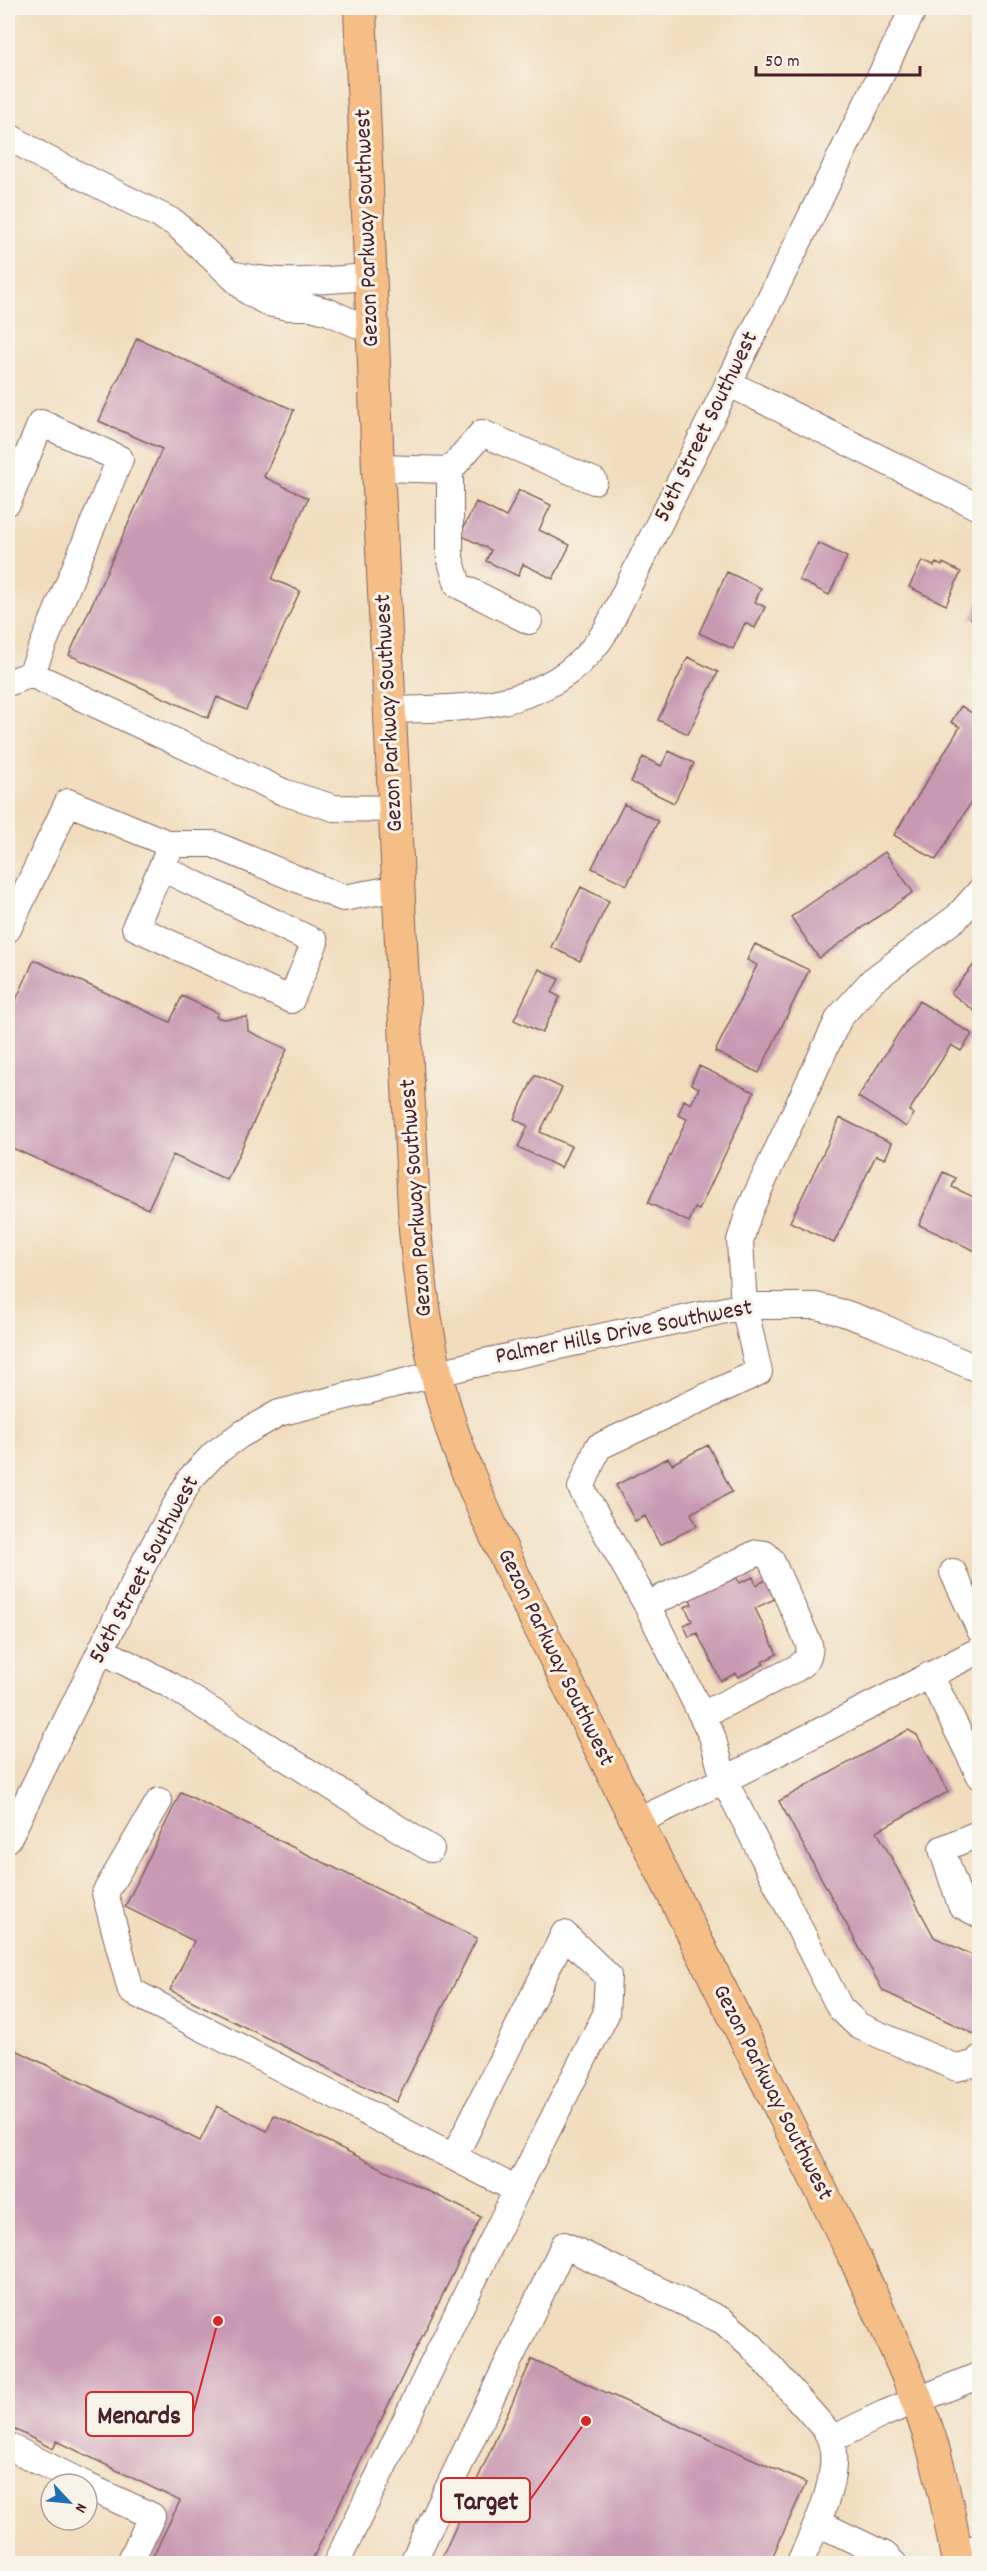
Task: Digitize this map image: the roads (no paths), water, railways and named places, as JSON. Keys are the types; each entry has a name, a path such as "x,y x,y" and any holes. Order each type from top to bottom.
{"main road":[{"name":"Gezon Parkway Southwest","path":"360,8 378,468 415,1230 420,1284 437,1375 452,1430 483,1508 516,1580 854,2256 915,2401 964,2554"}],"street":[{"name":"56th Street Southwest","path":"391,710 460,708 518,698 549,685 578,666 590,654 606,629 914,8"},
{"path":"8,136 45,158 175,222 249,292 268,303 288,307 311,307 372,331"},
{"path":"232,275 264,282 370,277"},
{"path":"728,383 980,508"},
{"path":"8,502 41,423 120,459 19,678 283,792 334,808 395,809"},
{"path":"529,621 458,585 450,558 450,470 482,433 594,481"},
{"path":"378,468 450,470"},
{"path":"8,929 68,802 172,844 213,844 343,898 399,888"},
{"path":"162,868 315,942 291,1000 135,927 172,844"},
{"path":"980,891 957,917 859,993 833,1028 744,1227 740,1241 744,1306 759,1372 598,1447 581,1488 647,1605 702,1715 712,1736 724,1780 840,2008 859,2026 957,2067 977,2063 980,2058"},
{"name":"Palmer Hills Drive Southwest","path":"437,1375 474,1364 744,1306 816,1306 844,1313 877,1324 980,1370"},
{"name":"56th Street Southwest","path":"8,1839 142,1567 190,1479 215,1453 240,1435 279,1413 323,1400 437,1375"},
{"path":"647,1605 757,1553 765,1554 771,1560 808,1644 809,1653 797,1668 702,1715"},
{"path":"953,1572 980,1630"},
{"path":"101,1650 170,1685 431,1849"},
{"path":"636,1822 980,1650"},
{"path":"930,1675 980,1776"},
{"path":"159,1801 105,1893 131,1991 517,2190"},
{"path":"980,1833 942,1849 961,1905 980,1915"},
{"path":"336,2564 517,2190 606,2014 608,1976 564,1934 454,2157"},
{"path":"412,2564 564,2245 723,2321 751,2345 832,2439 831,2474 818,2523 799,2564"},
{"path":"832,2439 915,2401 980,2375"},
{"path":"8,2446 59,2472"},
{"path":"99,2492 152,2517 129,2564"},
{"path":"818,2523 885,2555 894,2564"}],"place":[{"name":"Menards","path":"218,2321"},
{"name":"Target","path":"586,2421"}]}
